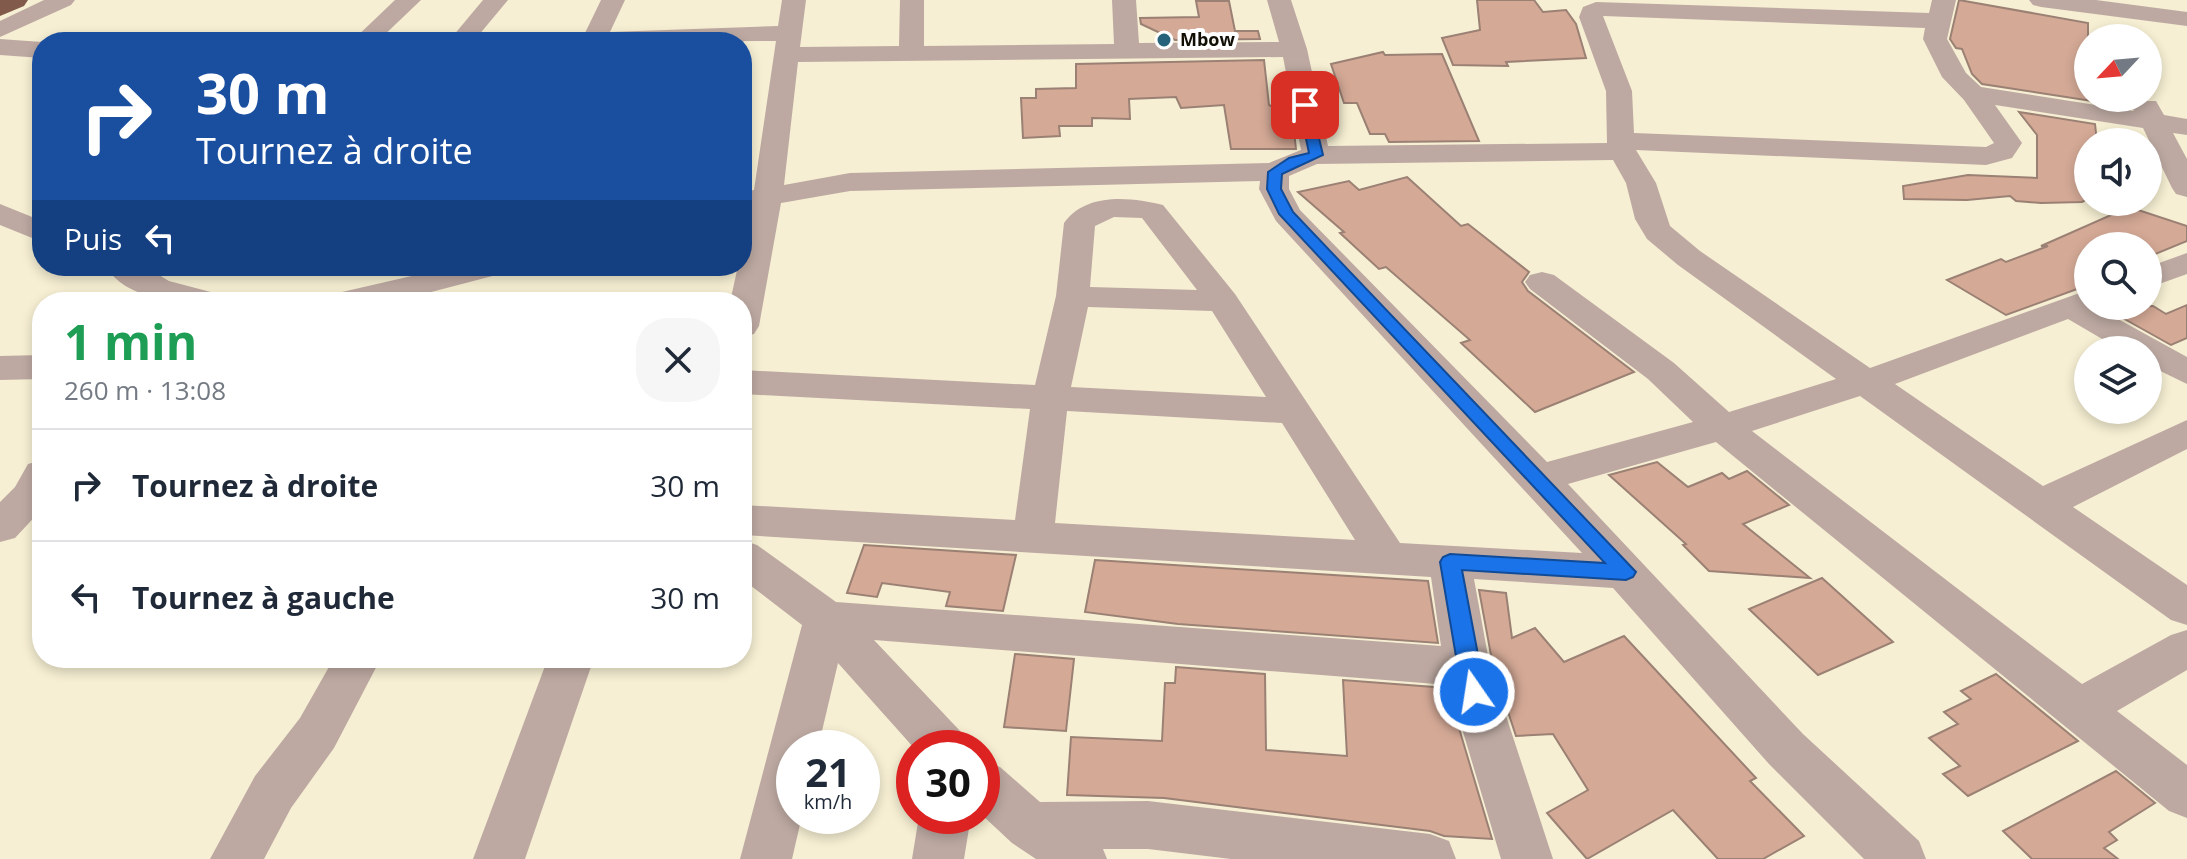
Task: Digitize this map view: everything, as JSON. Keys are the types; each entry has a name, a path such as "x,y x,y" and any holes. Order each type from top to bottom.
{"highway":[{"path":"0,8 14,0"}],"street":[{"path":"0,30 63,0"},
{"path":"374,32 409,0"},
{"path":"469,32 496,0"},
{"path":"598,32 613,0"},
{"path":"752,228 755,198 771,160 794,0"},
{"path":"911,54 912,0"},
{"path":"1124,0 1127,51"},
{"path":"1279,0 1294,49 1316,155"},
{"path":"1869,0 1888,19"},
{"path":"2045,0 2096,17 2187,19"},
{"path":"755,198 850,182 1275,172 1294,161 1316,155 1622,146 1986,156 2002,152 2008,143 1973,94 1955,77 1941,54 1935,39 1941,10 1888,19 1765,7 1641,6 1591,12 1619,91 1622,146 1641,183 1646,208 1658,232 1689,258 2187,608"},
{"path":"752,43 911,54 1294,49"},
{"path":"0,47 32,49"},
{"path":"1973,94 2074,103"},
{"path":"2149,112 2187,188"},
{"path":"2153,112 2187,127"},
{"path":"752,159 771,160"},
{"path":"1275,172 1274,189 1287,214 1539,478 1786,749 1900,859"},
{"path":"1033,537 1050,400 1073,296 1080,223 1097,211 1125,208 1152,211 1223,301 1388,558"},
{"path":"0,213 32,228"},
{"path":"132,276 151,292"},
{"path":"392,292 454,276"},
{"path":"1542,282 1661,371 1722,427 2187,795"},
{"path":"1073,296 1223,301"},
{"path":"1539,478 1722,427 1866,382 2074,305"},
{"path":"2104,320 2127,336"},
{"path":"2162,358 2187,372"},
{"path":"0,368 32,367"},
{"path":"752,383 1296,411"},
{"path":"2041,505 2187,433"},
{"path":"0,527 32,492"},
{"path":"752,521 1626,572"},
{"path":"1450,562 1467,667 1527,859"},
{"path":"752,564 826,619 928,730"},
{"path":"826,619 1467,667"},
{"path":"766,859 826,619"},
{"path":"2079,709 2187,648"},
{"path":"236,859 273,792 317,733 353,668"},
{"path":"499,859 567,668"},
{"path":"1000,799 1030,826 1081,859"},
{"path":"1030,826 1148,825 1430,859"},
{"path":"938,859 942,834"}],"building":[{"path":"1477,0 1534,0 1543,12 1566,10 1576,24 1586,58 1506,62 1508,66 1453,65 1442,38 1480,30"},
{"path":"1959,0 2088,23 2074,24 2074,98 1982,84 1972,74 1962,49 1956,48 1950,39"},
{"path":"1196,1 1229,1 1235,31 1258,31 1260,39 1175,40 1141,24 1140,18 1199,17"},
{"path":"1383,52 1385,55 1442,54 1479,141 1389,142 1385,134 1370,134 1357,103 1344,103 1331,64"},
{"path":"1264,60 1269,105 1282,111 1294,132 1296,149 1231,149 1224,105 1181,108 1176,97 1129,99 1130,119 1092,118 1092,126 1059,126 1060,136 1023,138 1021,98 1036,98 1036,89 1076,88 1076,64"},
{"path":"2019,112 2095,124 2095,128 2074,128 2074,202 2016,201 2010,196 1967,200 1904,199 1903,186 1968,175 2037,178 2037,135"},
{"path":"1407,177 1461,226 1468,224 1529,272 1522,282 1528,291 1634,372 1535,412 1461,343 1470,340 1386,267 1379,269 1340,233 1344,232 1298,192 1349,181 1359,190"},
{"path":"2109,216 2156,216 2187,226 2187,241 2162,251 2162,232 2074,232 2074,290 2006,315 1947,280 2001,259 2006,262 2048,246 2041,246"},
{"path":"2187,305 2187,338 2171,345 2162,340 2162,336 2155,336 2126,320 2162,320 2162,312 2166,314"},
{"path":"1657,462 1688,487 1722,473 1729,479 1747,471 1789,505 1743,524 1810,578 1709,571 1683,545 1686,544 1609,475"},
{"path":"864,545 1016,555 1003,611 946,606 950,592 882,583 877,597 847,593"},
{"path":"1095,560 1428,581 1438,643 1178,624 1085,612"},
{"path":"1822,578 1893,642 1818,675 1749,609"},
{"path":"1479,590 1506,593 1512,638 1535,628 1564,662 1624,636 1756,778 1750,781 1804,836 1763,859 1718,859 1673,810 1587,859 1547,813 1588,790 1553,734 1516,736 1493,666"},
{"path":"1015,654 1074,659 1066,731 1004,727"},
{"path":"1176,667 1265,674 1266,750 1347,756 1343,680 1447,688 1492,839 1444,836 1430,831 1164,798 1067,795 1071,737 1162,741 1165,683 1175,683"},
{"path":"1996,674 2078,741 1968,796 1943,774 1960,766 1929,738 1958,724 1944,712 1971,699 1961,691"},
{"path":"2116,771 2155,803 2109,832 2117,840 2104,848 2118,859 2032,859 2003,831"}],"place":[{"name":"Mbow","path":"1164,40"}],"route":[{"path":"1305,105 1316,155 1294,161 1275,172 1274,189 1287,214 1626,572 1450,562 1474,692"}]}
